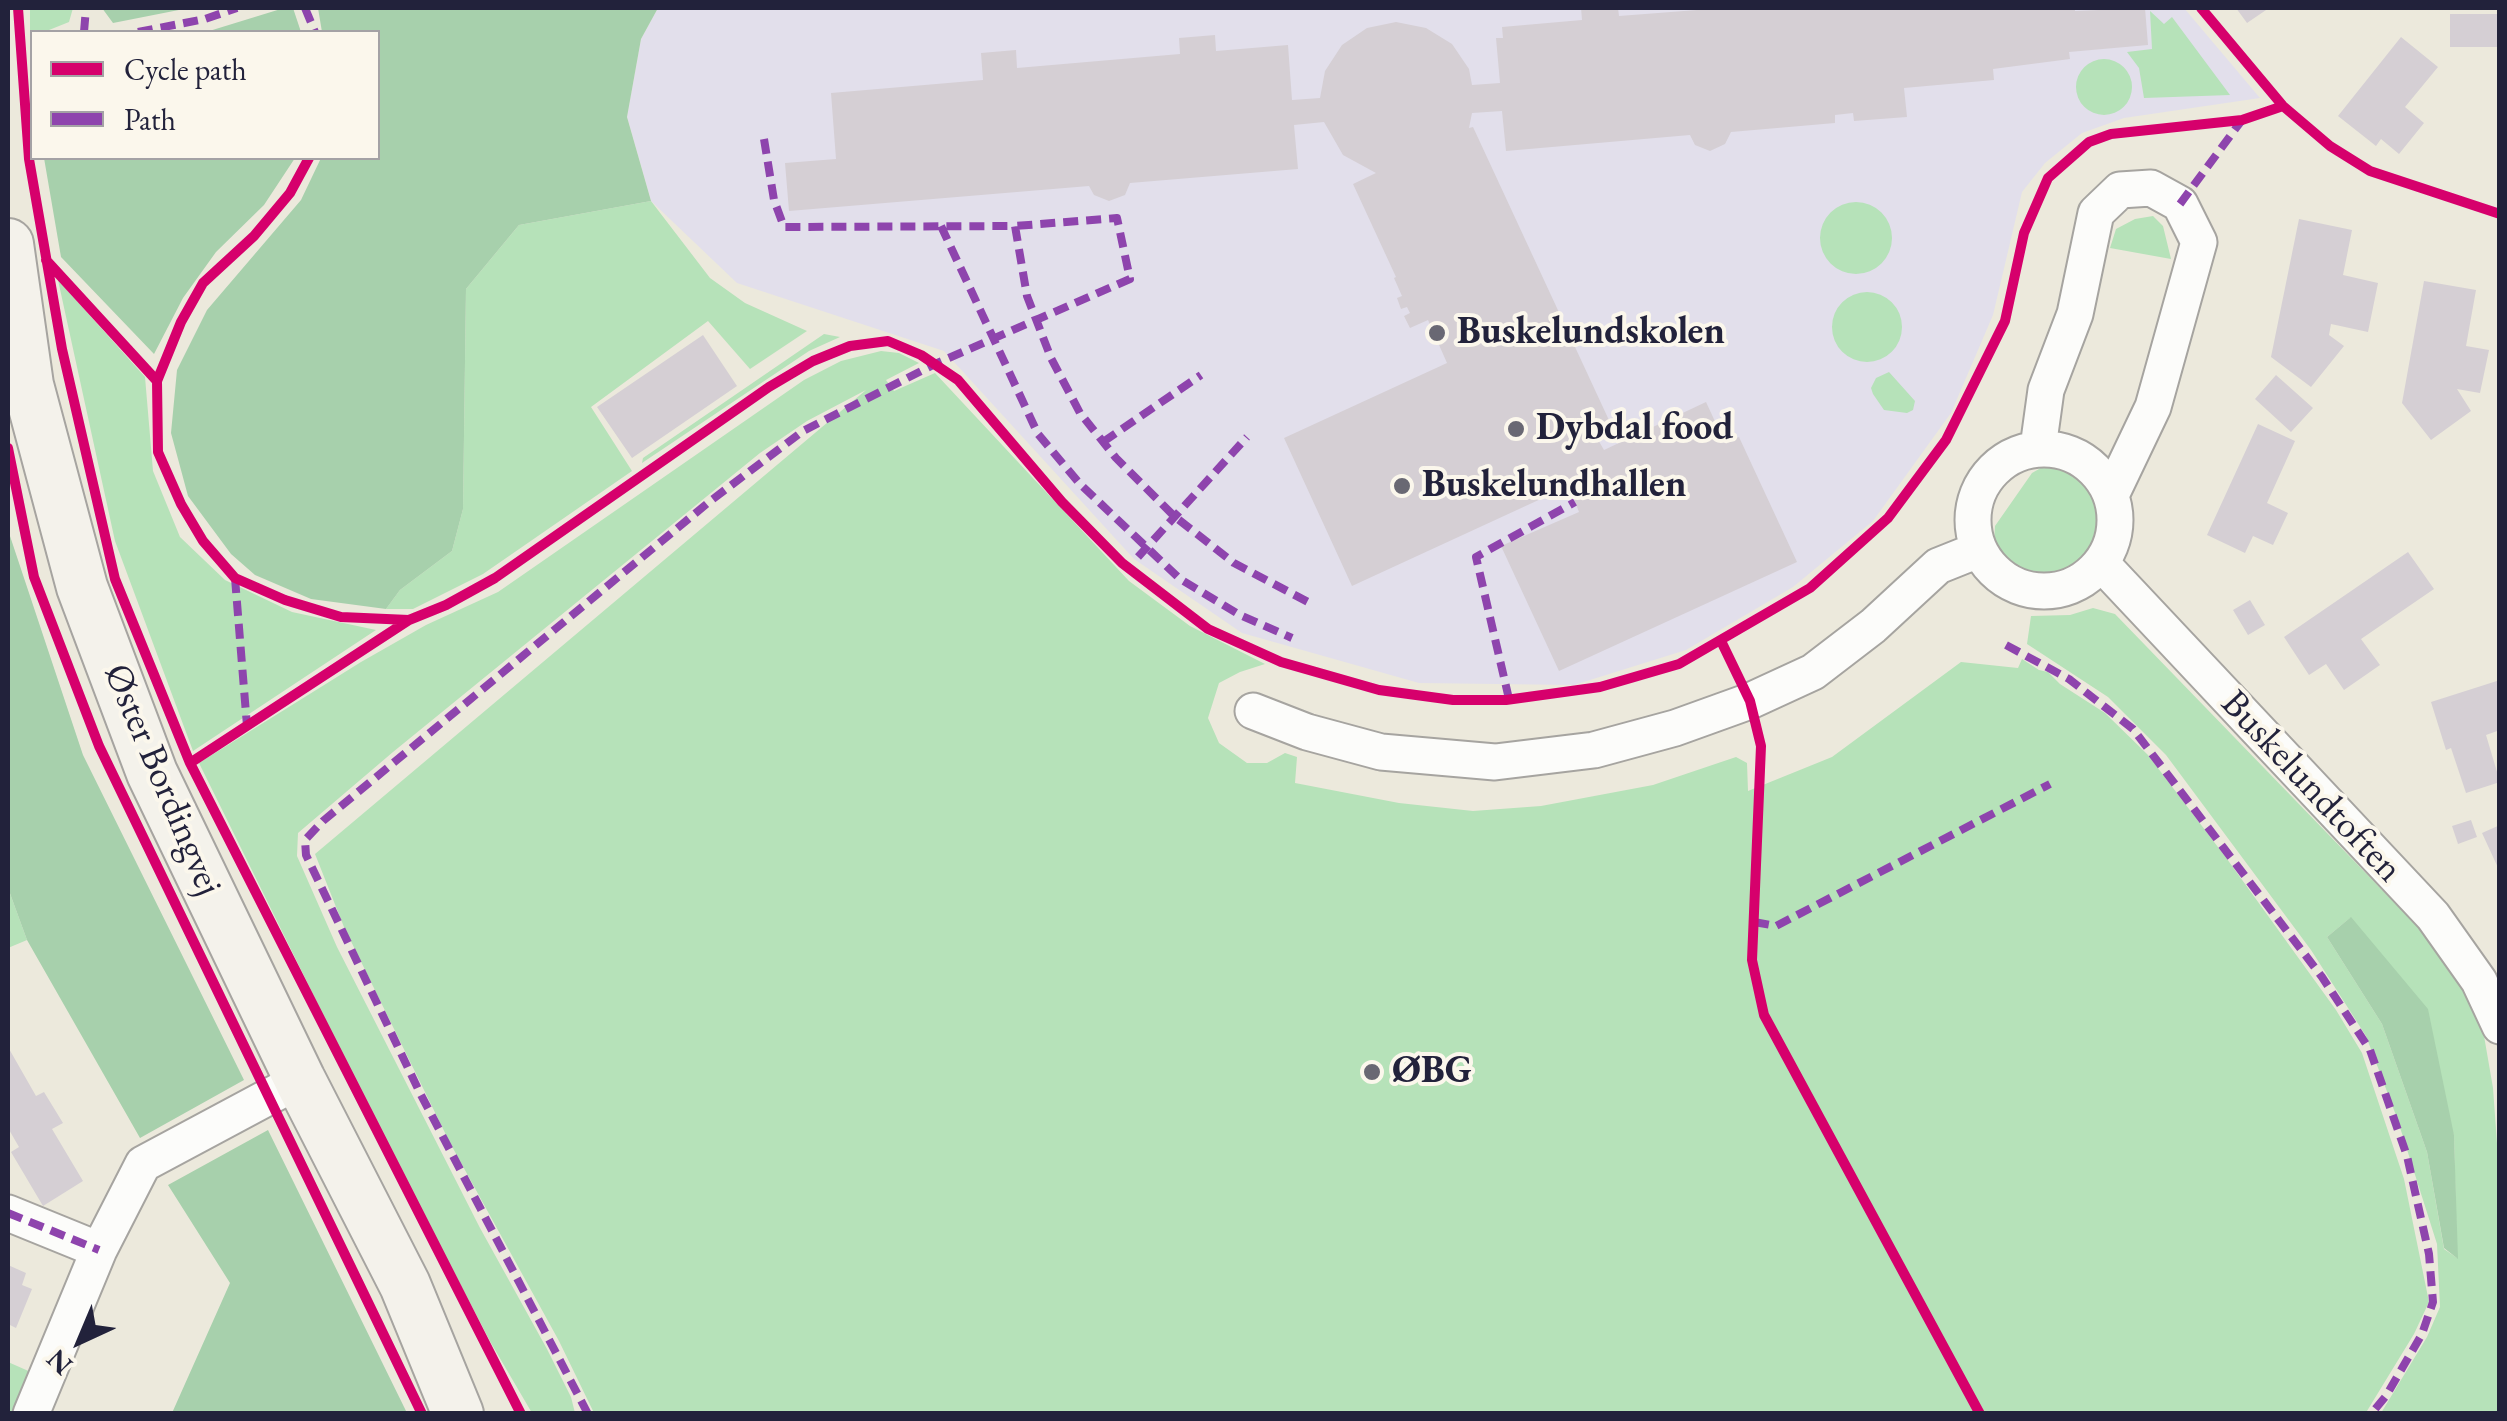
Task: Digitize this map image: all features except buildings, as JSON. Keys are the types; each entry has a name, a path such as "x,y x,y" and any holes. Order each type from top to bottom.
{"street":[{"path":"2038,448 2046,390 2075,314 2096,213 2120,190 2151,188 2180,204 2200,242 2153,407 2111,494"},
{"name":"Øster Bordingvej","path":"8,244 28,385 82,587 152,773 300,1080 405,1285 458,1414"},
{"path":"2038,448 2061,450 2082,459 2111,494 2116,518 2112,542 2101,563 2083,580 2061,590 2036,592 2012,584 1992,570 1978,550 1972,523 1976,496 1990,472 2012,456 2038,448"},
{"path":"1254,710 1307,732 1381,752 1495,762 1594,750 1731,708 1813,672 1873,626 1938,566 1978,550"},
{"name":"Buskelundtoften","path":"2101,563 2433,916 2480,981 2500,1026"},
{"path":"30,1414 100,1250 143,1164 300,1080"},
{"path":"8,1212 100,1250"},
{"name":"Øster Bordingvej","path":"405,1285 487,1414"}],"shaded area":[{"name":"Buskelundskolen","path":"658,8 2184,8 2260,98 2124,118 2082,133 2045,163 2022,192 1993,315 1951,413 1873,521 1793,587 1686,650 1574,685 1419,683 1242,633 1134,559 944,351 737,283 651,201 627,117 641,39"}],"green space":[{"path":"30,8 73,8 69,22 49,30 30,30"},
{"path":"102,8 189,8 113,23"},
{"path":"293,8 300,30 212,30"},
{"path":"318,8 658,8 641,39 627,117 651,201 519,225 466,289 463,509 452,551 400,590 386,609 311,599 255,575 231,554 188,496 171,433 177,370 207,310 301,200 320,160 380,160 380,30 322,30"},
{"path":"2150,11 2164,24 2172,17 2230,95 2144,98 2139,68 2127,52 2152,49"},
{"path":"2104,59 2124,67 2132,87 2124,107 2104,115 2084,107 2076,87 2084,67"},
{"path":"44,160 294,160 264,205 216,252 183,298 154,354 61,257"},
{"path":"651,201 710,278 745,303 807,331 750,369 708,321 591,407 632,471 483,574 413,609 386,609 400,590 452,551 463,509 466,289 519,225"},
{"path":"1856,202 1870,204 1882,212 1890,224 1890,252 1882,264 1870,272 1856,274 1842,272 1830,264 1822,252 1820,238 1822,224 1830,212 1842,204"},
{"path":"2153,216 2163,226 2171,259 2110,248 2116,229 2135,219"},
{"path":"58,280 145,377 153,471 180,537 225,580 292,612 376,630 193,751 115,541"},
{"path":"1867,292 1891,303 1902,327 1891,351 1867,362 1843,351 1832,327 1843,303"},
{"path":"824,334 840,337 809,351 642,463 643,458"},
{"name":"ØBG","path":"881,351 899,353 919,363 886,380 894,391 935,373 1129,581 1190,626 1265,664 1219,683 1208,718 1219,743 1247,763 1267,763 1285,753 1297,757 1295,783 1399,803 1473,811 1541,806 1653,785 1736,757 1747,763 1748,791 1832,757 1961,662 2018,668 2022,659 2048,672 2105,713 2148,755 2336,1010 2362,1053 2404,1179 2429,1302 2367,1411 594,1413 449,1141 344,927 315,854 866,390 807,421 760,453 298,833 297,856 337,947 480,1228 547,1349 575,1413 532,1413 388,1146 199,763 361,662 426,625 498,592 804,380 841,361"},
{"path":"1889,372 1915,401 1913,410 1884,410 1873,394 1871,388 1876,378"},
{"path":"2063,464 2091,484 2098,513 2097,540 2073,566 2041,576 2013,571 1994,542 1995,526 2032,473 2046,465"},
{"path":"8,530 83,755 244,1080 140,1138 27,940 8,888"},
{"path":"2093,608 2115,614 2455,970 2483,1030 2493,1088 2500,1185 2499,1413 2381,1413 2427,1337 2440,1307 2437,1244 2366,1036 2311,950 2166,755 2108,697 2027,644 2031,616 2070,615","holes":["2350,918 2454,1135 2457,1258 2444,1249 2427,1152 2382,1024 2327,937"]},
{"path":"8,888 27,940 8,948"},
{"path":"2351,917 2428,1009 2454,1135 2458,1259 2444,1248 2427,1152 2382,1024 2327,937"},
{"path":"268,1130 407,1413 172,1413 230,1283 168,1185"},
{"path":"8,1362 33,1373 17,1413 8,1413"}],"marked path":[{"path":"84,30 86,8"},
{"path":"148,30 237,8"},
{"path":"305,8 314,30"},
{"path":"2180,204 2242,120"},
{"path":"764,139 774,200 784,227 1015,226 1027,296 1051,358 1080,413 1116,458 1174,516 1234,563 1308,602"},
{"path":"588,1414 420,1093 306,855 305,840 323,821 709,502 803,431 935,364 1130,279 1117,218 1015,226"},
{"path":"941,226 1038,434 1080,484 1180,579 1240,615 1292,638"},
{"path":"1103,442 1201,375"},
{"path":"1138,557 1247,437"},
{"path":"1509,699 1476,557 1575,502"},
{"path":"235,578 247,726"},
{"path":"2006,645 2069,679 2133,729 2322,977 2370,1050 2407,1156 2429,1254 2433,1302 2422,1334 2371,1414"},
{"path":"1754,922 1776,926 2050,784"},
{"path":"8,1213 99,1250"}],"cycle path":[{"path":"18,8 29,159 62,349 115,579 190,763 521,1414"},
{"path":"2201,8 2283,106 2330,146 2370,171 2500,214"},
{"path":"308,160 290,193 254,236 203,283 181,322 157,381 158,452 203,541 235,578 285,600 341,617 409,620 495,578 769,387 813,361 850,346 888,341 921,355 958,380 1062,502 1122,563 1208,629 1281,662 1379,690 1453,700 1506,700 1600,687 1679,664 1810,588 1888,518 1946,440 2005,321 2024,233 2048,178 2089,142 2111,134 2242,120 2283,106"},
{"path":"46,260 157,381"},
{"path":"8,448 34,577 99,746 422,1414"},
{"path":"190,763 409,620"},
{"path":"1721,641 1750,701 1761,746 1752,960 1764,1015 1980,1414"}],"place":[{"name":"Buskelundskolen","path":"1437,333"},
{"name":"Dybdal food","path":"1516,429"},
{"name":"Buskelundhallen","path":"1402,486"},
{"name":"ØBG","path":"1372,1072"}]}
